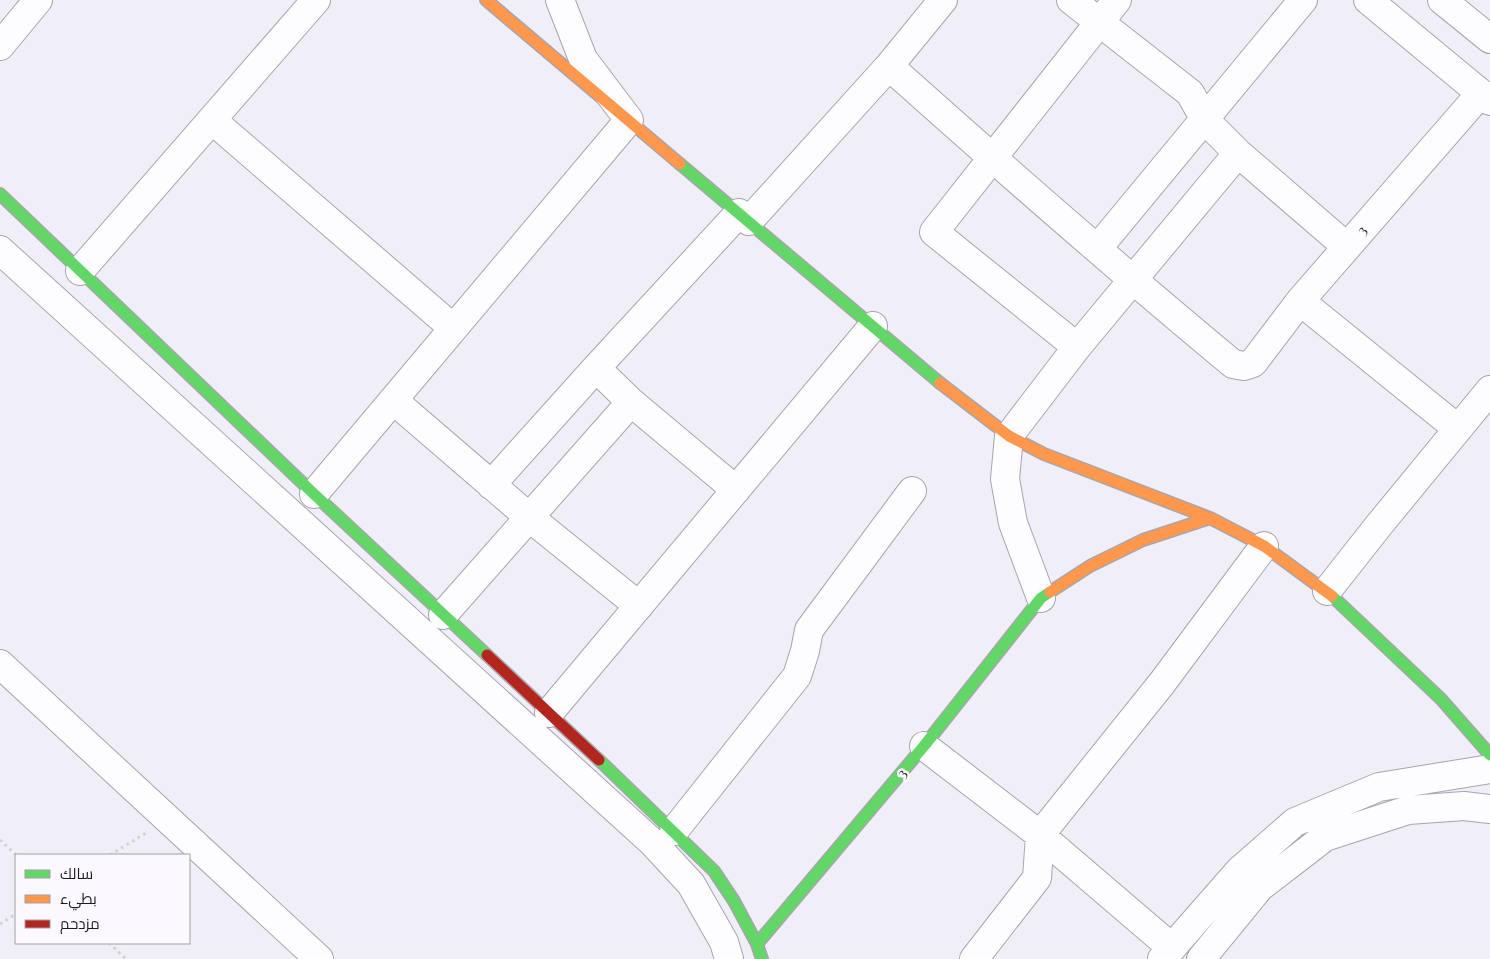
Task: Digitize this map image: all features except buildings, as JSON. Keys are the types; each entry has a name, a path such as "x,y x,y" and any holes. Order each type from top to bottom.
{"street":[{"path":"0,46 38,0"},
{"path":"80,271 316,0"},
{"path":"487,0 954,394 1009,436 1052,457 1210,518 1264,546 1327,591 1441,699 1490,755"},
{"path":"560,0 583,59 629,120"},
{"path":"491,486 596,368 889,66 943,0"},
{"path":"1071,0 1190,93 1204,120 1238,153 1347,247"},
{"path":"1077,346 934,232 1117,0"},
{"path":"1097,249 1303,0"},
{"path":"1368,0 1486,97"},
{"path":"1442,0 1490,39"},
{"path":"889,66 991,158 1132,280"},
{"name":"3","path":"1132,280 1232,364 1244,366 1253,363 1300,301 1347,247 1486,97"},
{"path":"212,120 454,328"},
{"path":"314,494 629,120"},
{"path":"1041,598 1013,523 1005,479 1009,436 1077,346 1238,153"},
{"path":"0,194 314,494 549,713 714,871 734,901 757,944 762,959"},
{"path":"0,250 653,843 691,884 724,942 729,959"},
{"path":"1300,301 1458,429"},
{"path":"549,713 873,326"},
{"path":"596,368 631,402 736,490"},
{"path":"1327,591 1490,390"},
{"path":"392,400 491,486 639,606"},
{"path":"443,615 631,402"},
{"path":"674,831 797,676 809,630 912,491"},
{"name":"3","path":"757,944 924,746 1041,598 1090,566 1143,540 1210,518"},
{"path":"974,959 1036,878 1040,835 1162,683 1264,546"},
{"path":"0,664 319,959"},
{"path":"924,746 1040,835 1167,953 1240,870 1295,822 1379,787 1490,769"},
{"path":"1210,956 1260,887 1325,837 1408,810 1464,806 1490,809"}],"path":[{"path":"112,854 168,819"},
{"path":"0,840 15,854"},
{"path":"0,924 15,915"},
{"path":"110,944 126,959"}],"traffic: fast":[{"path":"680,164 940,383"},
{"path":"0,194 314,494 487,655"},
{"path":"757,944 924,746 1041,598 1050,592"},
{"path":"1332,596 1441,699 1490,755"},
{"path":"599,760 714,871 734,901 757,944 762,959"}],"traffic: slow":[{"path":"486,0 680,164"},
{"path":"940,383 1009,436 1044,454 1210,518"},
{"path":"1050,592 1090,566 1143,540 1210,518 1264,546 1332,596"}],"traffic: jam":[{"path":"487,655 599,760"}]}
